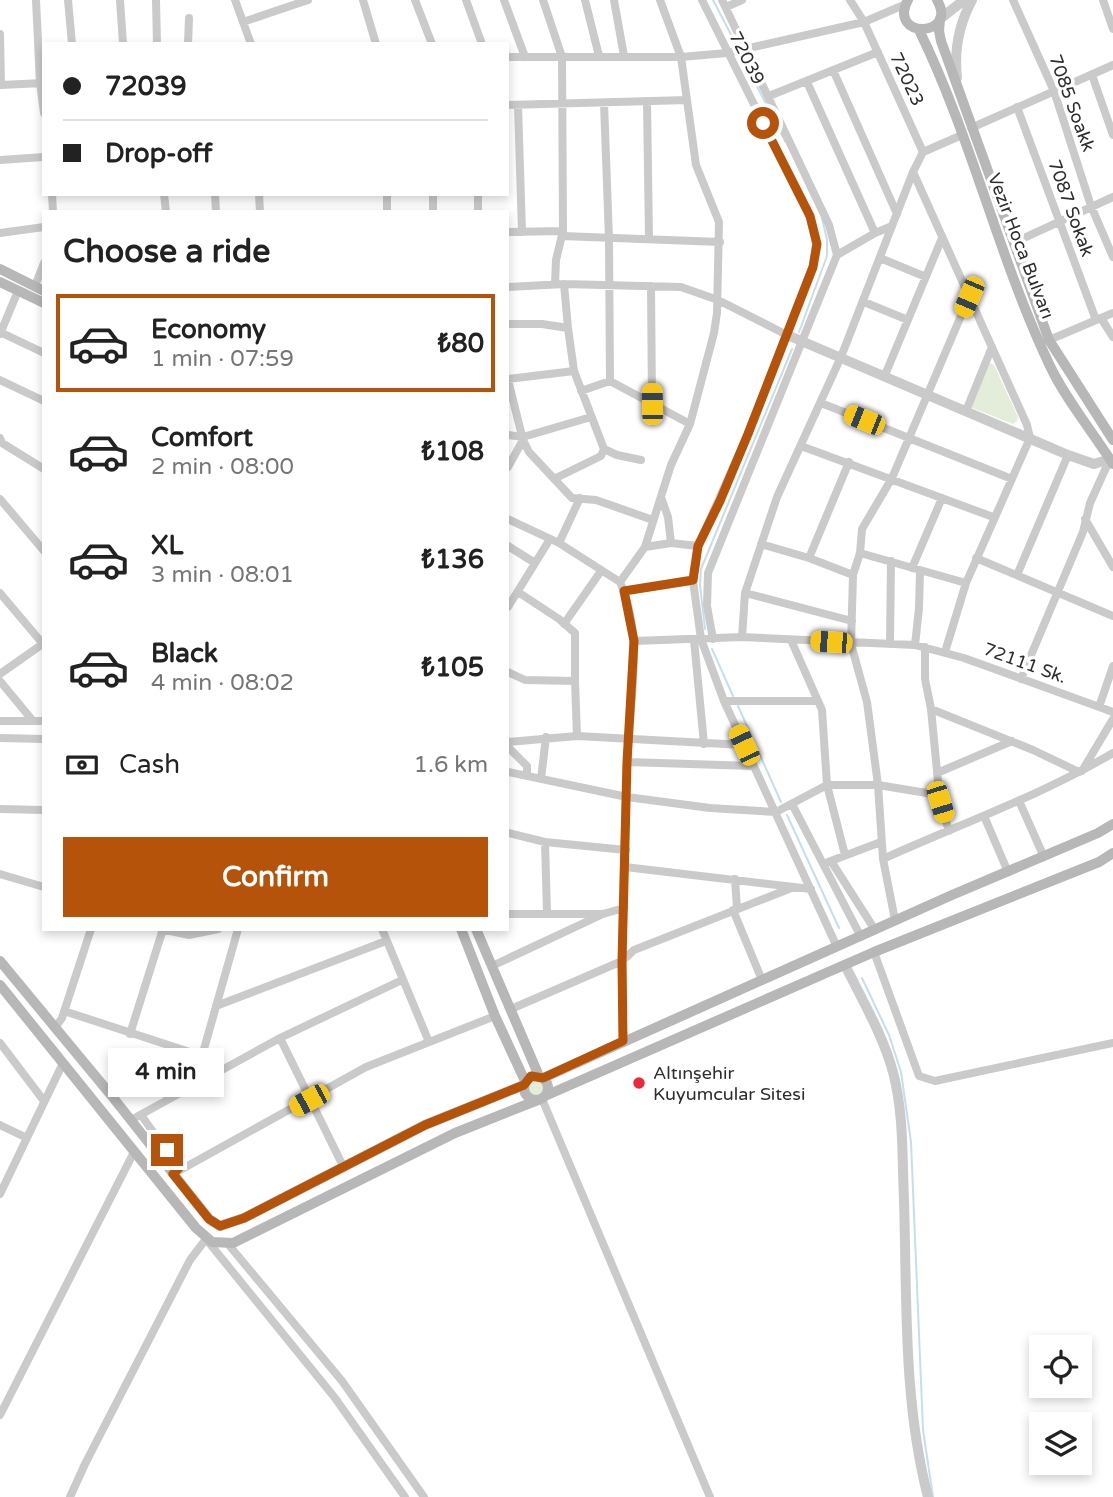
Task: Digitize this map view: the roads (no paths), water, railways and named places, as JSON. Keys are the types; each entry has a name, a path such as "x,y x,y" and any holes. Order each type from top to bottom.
{"main road":[{"name":"Vezir Hoca Bulvarı","path":"937,0 941,7 939,31 1001,243 1051,369 1111,462"},
{"name":"Vezir Hoca Bulvarı","path":"906,1 905,17 908,23 919,30 967,132 1013,243 1049,341 1113,440"},
{"path":"919,30 931,28 940,19"},
{"path":"0,269 39,288"},
{"path":"0,282 42,302"},
{"path":"0,961 55,1028 136,1118 209,1219 220,1226 244,1218 425,1125 521,1085 531,1076 541,1077 557,1071 895,920 1044,857 1113,824"},
{"path":"0,985 206,1239 228,1244 455,1133 542,1098 874,952 1098,862 1113,853"},
{"path":"462,931 495,1016 520,1069 521,1085 527,1096 542,1098"},
{"path":"477,931 534,1064 548,1084 542,1098"},
{"path":"534,1064 548,1072 557,1071"}],"street":[{"path":"0,34 1,85 42,83 36,0"},
{"path":"68,0 72,42"},
{"path":"120,0 123,42"},
{"path":"156,0 157,42"},
{"path":"235,0 250,42"},
{"path":"243,22 308,0"},
{"path":"363,0 375,42"},
{"path":"415,0 431,42"},
{"path":"466,0 481,42"},
{"path":"504,0 525,57"},
{"path":"542,0 562,57 562,234 556,260 574,371 604,449 601,456 554,479"},
{"path":"585,0 599,56"},
{"path":"614,0 624,56"},
{"path":"620,582 645,547 671,465 690,424 714,333 718,300 719,222 696,164 681,57 660,0"},
{"name":"72039","path":"702,0 810,216 817,244 813,267 785,334"},
{"path":"713,639 707,606 708,573 837,255 829,225 724,3 742,0"},
{"name":"72023","path":"850,0 864,22 923,152"},
{"path":"940,19 964,0"},
{"path":"958,89 955,52 961,26 972,0"},
{"name":"7085 Soakk","path":"1013,0 1054,91 1091,206 1113,257"},
{"path":"1102,0 1113,29"},
{"path":"509,57 681,57 727,53 864,22 906,1"},
{"path":"188,18 188,42"},
{"path":"769,96 878,52"},
{"path":"742,637 745,593 777,497 841,357 923,152 1113,65"},
{"path":"833,70 897,214"},
{"path":"1091,75 1113,135"},
{"path":"807,82 874,233"},
{"path":"509,105 687,100"},
{"path":"647,102 649,239"},
{"path":"604,103 610,381"},
{"path":"518,105 522,232"},
{"name":"7087 Sokak","path":"1017,107 1058,221 1099,319 1113,337"},
{"path":"0,160 42,157"},
{"path":"913,172 1027,425 1030,438 966,583 945,652"},
{"path":"1013,243 1113,197"},
{"path":"837,255 874,233 892,226"},
{"path":"0,233 42,227"},
{"path":"509,232 609,239 720,242"},
{"path":"885,375 942,238"},
{"path":"880,258 926,277"},
{"path":"509,287 560,284 688,289 718,300 803,342 1068,455 1094,464 1111,462"},
{"path":"651,286 652,404"},
{"path":"18,291 0,333 42,352"},
{"path":"895,920 883,859 878,785 867,702 851,644 853,575 860,553 862,529 892,478 969,297"},
{"path":"864,302 908,320"},
{"path":"1049,341 1113,313"},
{"path":"509,324 542,324 568,328"},
{"path":"704,744 693,580 698,546 748,434 785,334"},
{"path":"966,411 992,347"},
{"path":"509,379 574,371"},
{"path":"0,380 42,400"},
{"path":"581,391 610,381 690,424"},
{"path":"509,383 523,439 533,457 572,498 596,500 653,520"},
{"path":"821,403 1012,479"},
{"path":"509,435 523,439 591,417"},
{"path":"509,465 523,439"},
{"path":"1,442 42,468"},
{"path":"801,446 993,517"},
{"path":"604,449 641,460"},
{"path":"1017,575 1068,455"},
{"path":"1021,679 1083,532 1090,503 1111,462"},
{"path":"808,558 849,463"},
{"path":"661,497 668,517 671,543"},
{"path":"559,543 580,498"},
{"path":"915,645 919,608 916,569 942,498"},
{"path":"0,499 42,549"},
{"path":"509,519 559,543 620,582 624,591 634,641 627,762 622,961 623,1041"},
{"path":"1085,519 1113,567"},
{"path":"509,606 550,539"},
{"path":"645,547 671,543 698,546"},
{"path":"761,544 853,575"},
{"path":"509,547 535,563"},
{"path":"860,553 966,583"},
{"path":"976,558 1113,615"},
{"path":"890,642 891,561"},
{"path":"564,624 601,571"},
{"path":"624,591 693,580"},
{"path":"518,592 575,633 577,736"},
{"path":"0,593 42,642"},
{"path":"745,593 852,621"},
{"name":"72111 Sk.","path":"634,641 742,637 915,645 945,652 1113,712"},
{"path":"697,639 723,701 838,947"},
{"path":"791,640 822,710 827,785 845,855"},
{"path":"0,674 42,644"},
{"path":"925,647 925,679 931,709 939,795 949,831"},
{"path":"1099,707 1113,666"},
{"path":"509,672 525,680 575,681"},
{"path":"0,681 33,721"},
{"path":"723,701 818,701"},
{"path":"931,709 1080,772"},
{"path":"1080,772 1113,719"},
{"path":"0,721 42,721"},
{"path":"509,744 546,737 577,736 744,745"},
{"path":"541,779 546,737"},
{"path":"0,738 42,739"},
{"path":"937,773 1012,741"},
{"path":"509,745 527,766 527,776"},
{"path":"883,859 1019,801 1113,753"},
{"path":"627,762 754,766"},
{"path":"509,772 627,797 710,808 776,812 827,785 878,785 939,795"},
{"path":"1019,801 1044,857"},
{"path":"792,804 827,862 875,930"},
{"path":"0,809 42,810"},
{"path":"984,816 1008,872"},
{"path":"509,832 545,842 626,850"},
{"path":"545,842 547,913"},
{"path":"827,862 881,842"},
{"path":"827,862 861,937"},
{"path":"625,867 811,889"},
{"path":"0,874 42,886"},
{"path":"735,879 735,909 762,980"},
{"path":"510,1009 622,961 634,950 794,887"},
{"path":"492,966 603,914 624,908"},
{"path":"509,914 603,914"},
{"path":"55,1028 61,1021 90,931"},
{"path":"130,1034 161,931"},
{"path":"171,931 189,935 207,931"},
{"path":"202,1083 202,1056 237,931"},
{"path":"383,931 429,1042"},
{"path":"216,1006 386,941"},
{"path":"874,952 919,1076 924,1078 935,1081 1113,1043"},
{"path":"845,965 885,1049 893,1072 901,1118 910,1376 920,1466 928,1497"},
{"path":"136,1118 280,1038 402,980"},
{"path":"64,1011 202,1056"},
{"path":"176,1171 366,1067 495,1016"},
{"path":"280,1038 344,1168"},
{"path":"0,1043 44,1101"},
{"path":"0,1194 63,1063"},
{"path":"542,1098 710,1497"},
{"path":"0,1125 27,1138"},
{"path":"0,1415 134,1152"},
{"path":"70,1497 190,1260 206,1239 335,1398 405,1497"},
{"path":"228,1244 342,1381 424,1497"}],"waterway":[{"path":"713,0 737,46"},
{"path":"744,61 785,141"},
{"path":"799,332 827,256 822,218"},
{"path":"705,629 701,569 792,349"},
{"path":"712,649 733,696"},
{"path":"738,706 781,802"},
{"path":"787,815 839,928"},
{"path":"862,978 889,1035 901,1072 911,1142 923,1430 933,1497"}],"place":[{"name":"Altınşehir Kuyumcular Sitesi","path":"639,1083"}]}
